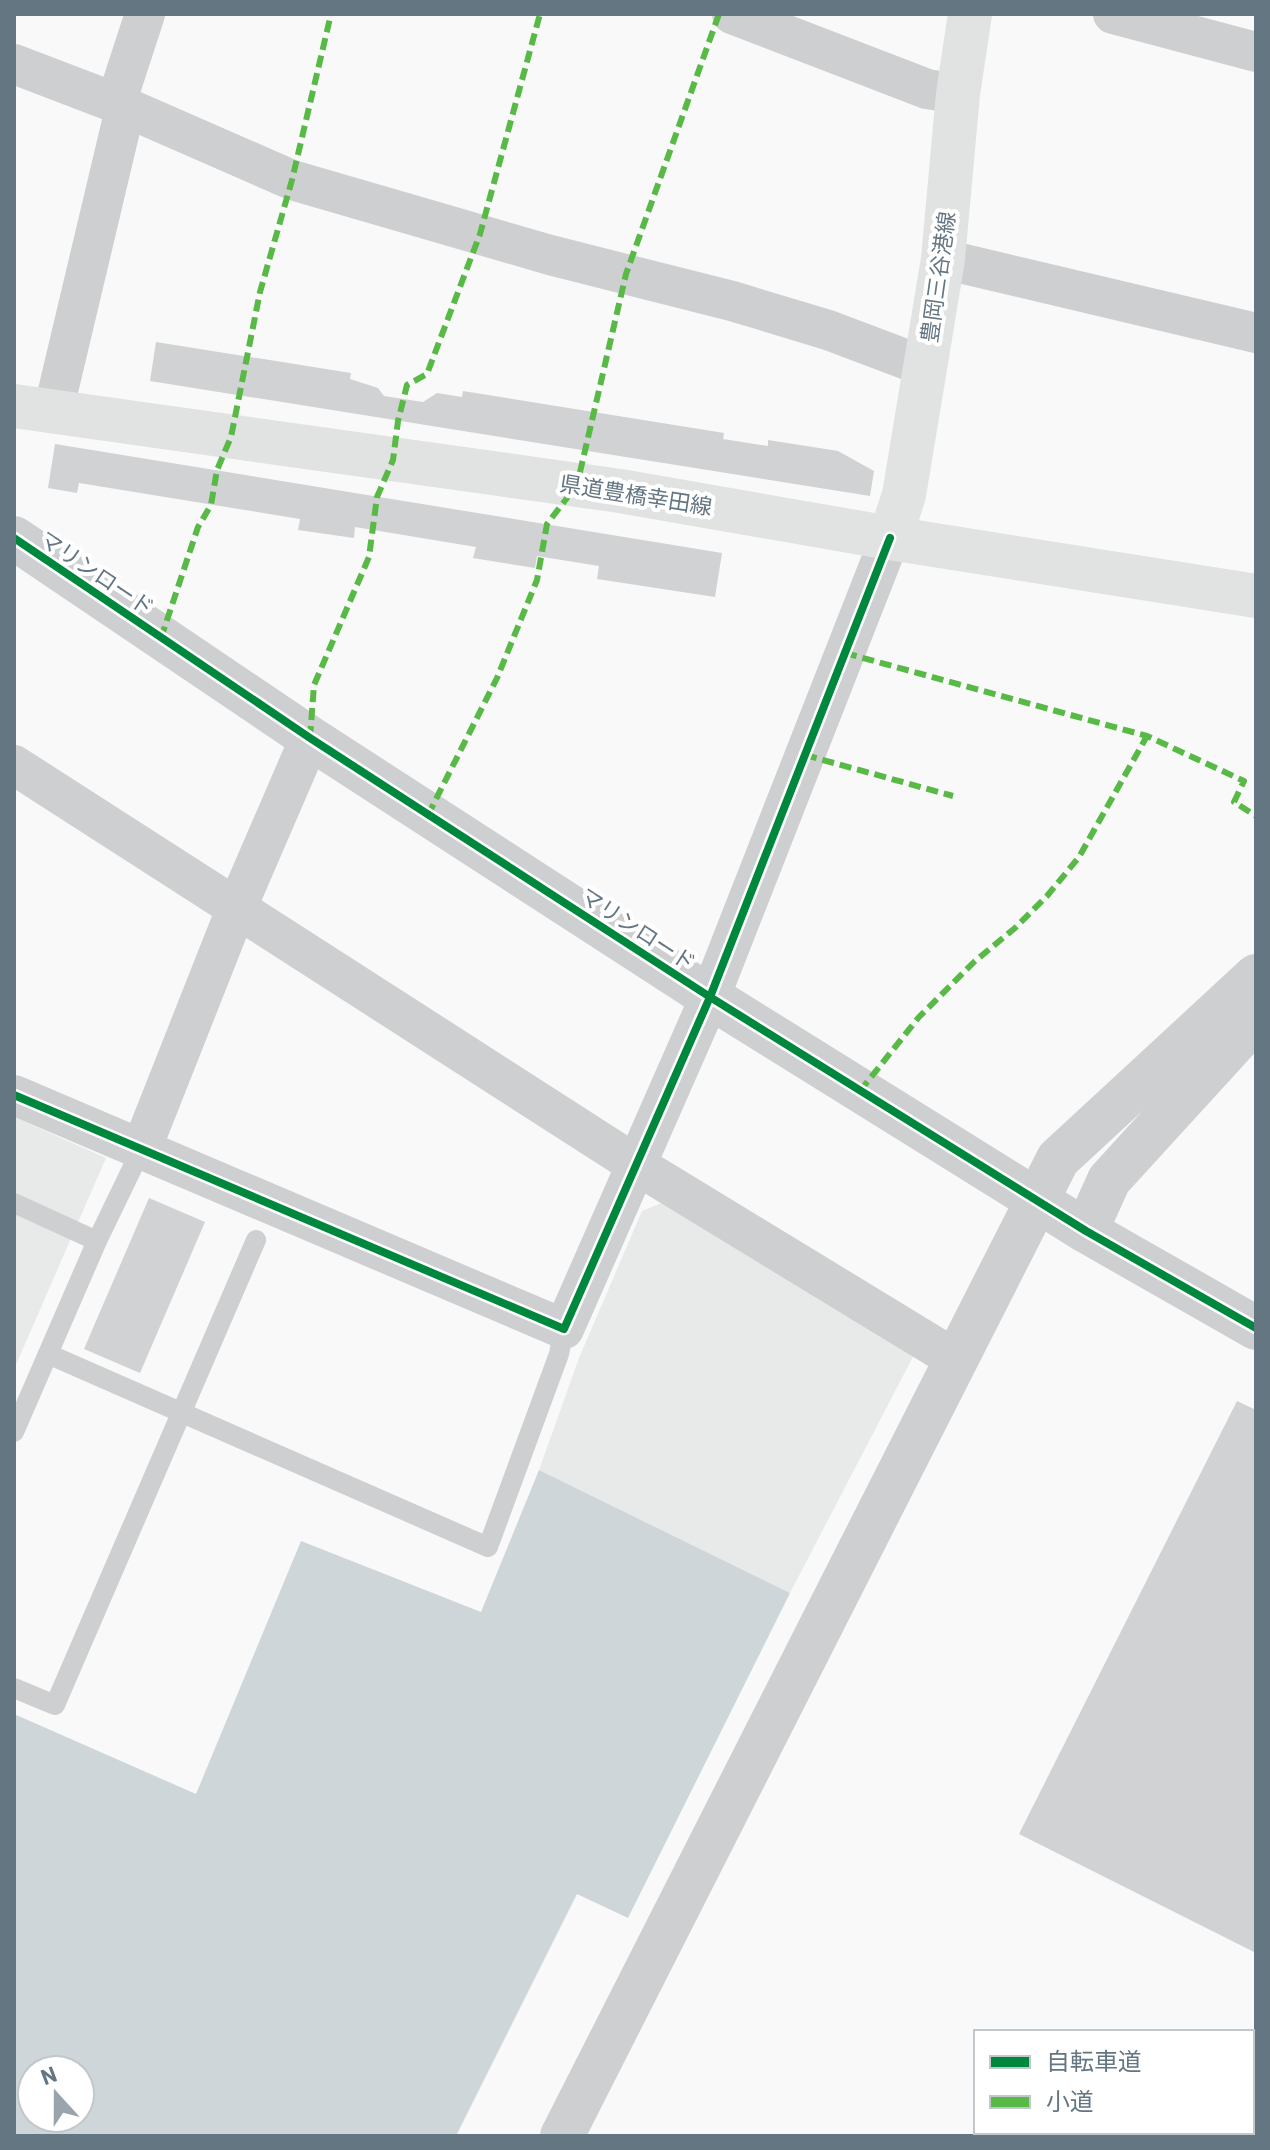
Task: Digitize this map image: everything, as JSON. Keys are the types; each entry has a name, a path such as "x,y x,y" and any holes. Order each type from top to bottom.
{"main road":[{"name":"豊岡三谷港線","path":"890,538 904,495 943,259 958,94 970,14"},
{"name":"県道豊橋幸田線","path":"34,409 592,487 1256,596"}],"street":[{"path":"34,409 145,14"},
{"path":"732,14 927,89 958,94"},
{"path":"1113,14 1256,52"},
{"path":"14,64 121,106 292,180 550,255 732,301 828,330 926,367"},
{"path":"943,259 1256,333"},
{"name":"マリンロード","path":"14,538 310,738 710,997 1036,1201 1256,1328"},
{"path":"14,1095 564,1329 710,997 890,538"},
{"path":"141,1150 237,907 310,738"},
{"path":"14,765 635,1164 955,1359"},
{"path":"567,2134 1058,1159 1250,1000"},
{"path":"1086,1231 1109,1180 1250,1000"}],"lane":[{"path":"14,1432 97,1241 141,1150"},
{"path":"14,1203 97,1241"},
{"path":"14,1688 55,1705 256,1240"},
{"path":"48,1354 488,1547 559,1354 564,1329"}],"shaded area":[{"path":"14,1117 106,1158 15,1367 14,1367"},
{"path":"669,1200 916,1351 790,1593 539,1470 579,1358 642,1211"},
{"path":"539,1470 790,1593 628,1918 577,1894 456,2136 14,2136 14,1714 196,1794 301,1541 481,1612"}],"building":[{"path":"156,342 351,373 350,379 378,388 384,396 423,402 437,393 462,397 463,391 724,433 723,439 768,446 768,440 838,451 874,471 870,496 150,381"},
{"path":"55,444 722,553 715,597 597,579 599,566 537,556 535,568 473,558 476,547 355,527 354,538 298,530 300,519 79,483 77,493 48,488"},
{"path":"149,1198 205,1222 140,1373 84,1349"},
{"path":"1237,1401 1256,1410 1256,1953 1019,1834"}],"marked path":[{"path":"161,638 198,527 211,505 217,470 231,437 260,292 292,180 331,14"},
{"path":"310,738 314,685 369,557 377,497 393,460 407,385 427,374 480,234 540,14"},
{"path":"428,815 497,678 537,580 547,524 577,485 626,274 719,14"},
{"path":"845,653 1147,736 1244,781 1234,802 1256,816"},
{"path":"860,1091 919,1017 974,962 1015,928 1079,857 1147,736"},
{"path":"805,755 953,796"}],"cycle path":[{"path":"14,538 310,738 710,997 1086,1231 1256,1328"},
{"path":"14,1095 564,1329 710,997 890,538"}]}
